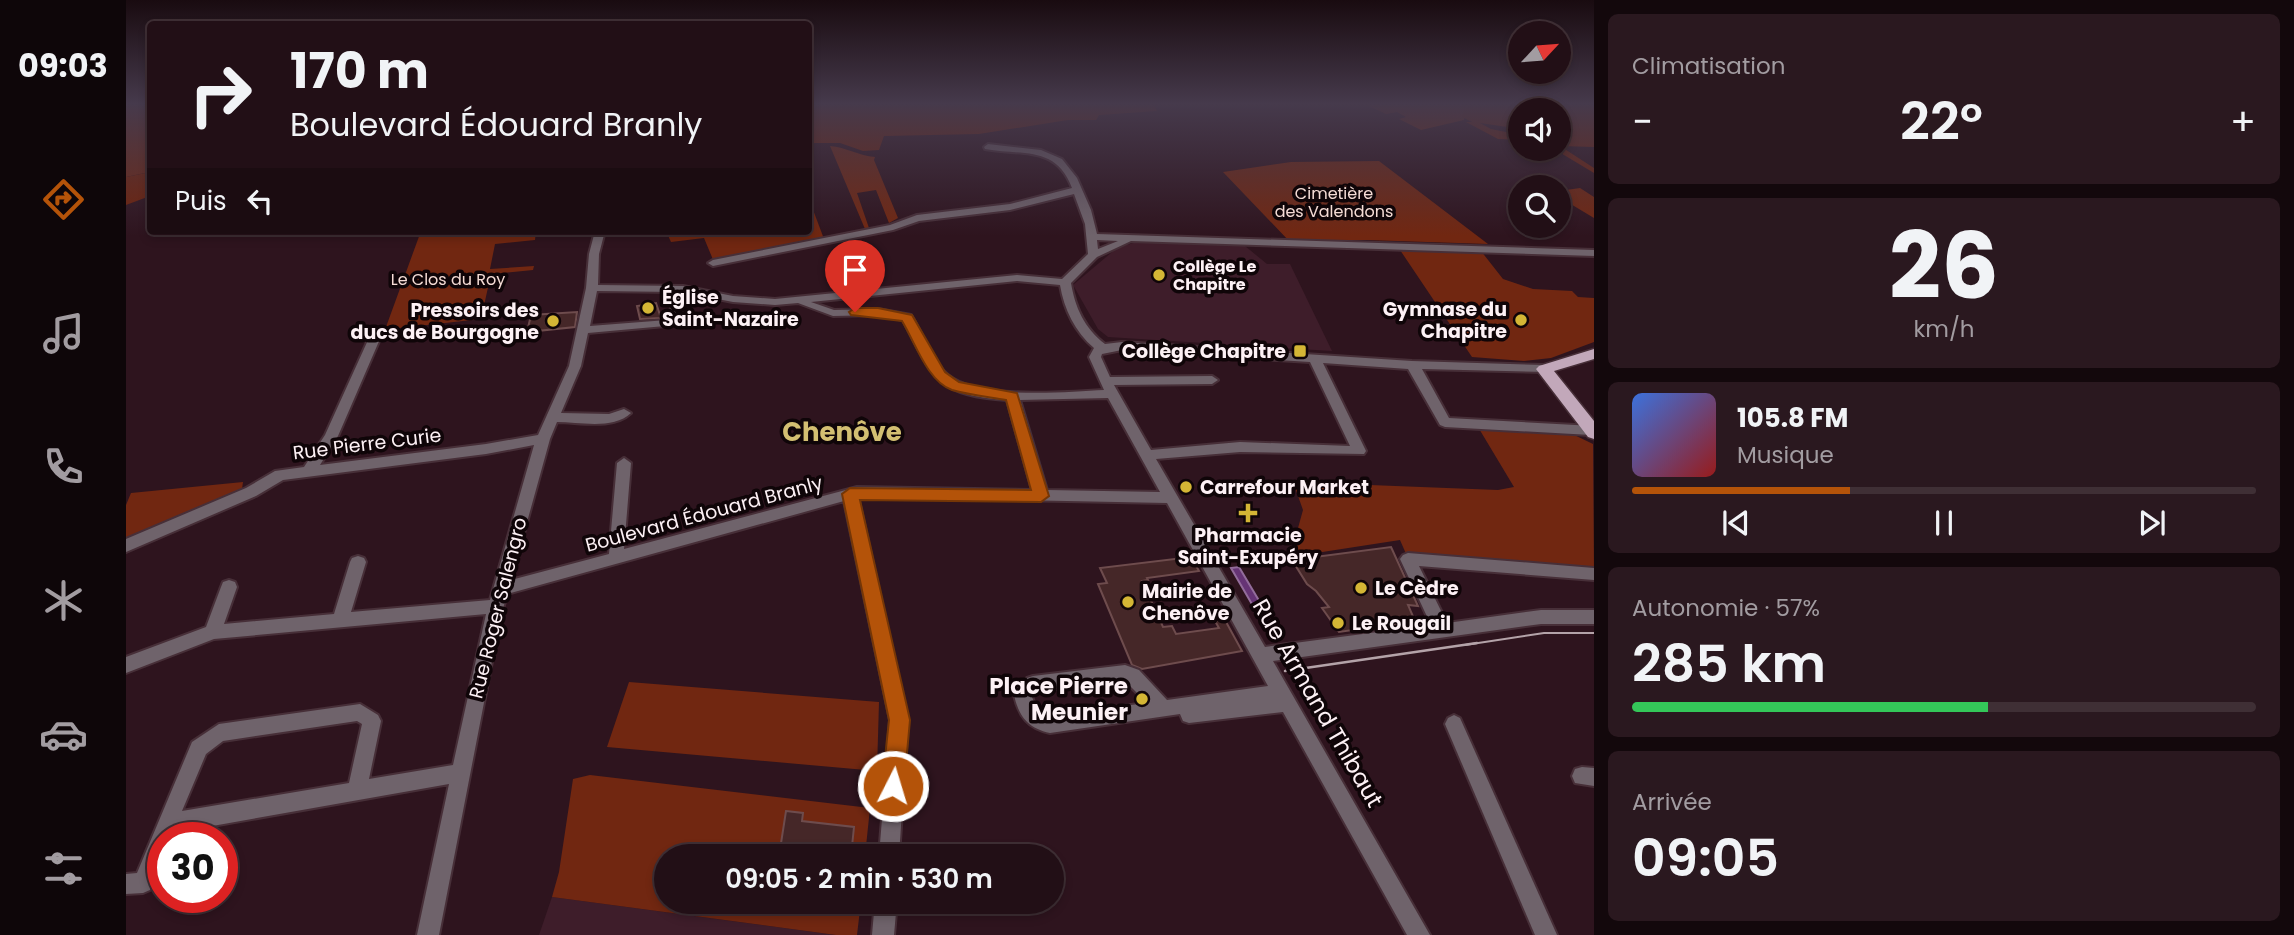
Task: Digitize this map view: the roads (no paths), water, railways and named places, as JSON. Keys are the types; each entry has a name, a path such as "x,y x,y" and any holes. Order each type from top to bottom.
{"main road":[{"path":"1593,432 1544,369 1594,354"}],"street":[{"path":"999,149 1054,157 1066,167 1077,184 1077,190 1090,218 1093,255"},
{"path":"713,263 892,227 916,218 1010,207 1077,190"},
{"name":"Rue Roger Salengro","path":"428,935 499,598 543,439 575,366 592,288 594,254 599,235"},
{"path":"1093,237 1594,253"},
{"path":"1140,238 1119,242 1093,255 1065,287 1067,300 1085,334 1102,348 1122,346 1412,365 1544,369"},
{"path":"592,288 683,289 733,299 798,301 1037,278 1043,283 1065,287"},
{"path":"583,330 672,323 683,289"},
{"path":"873,293 878,312"},
{"path":"798,301 833,313 878,312 907,317 940,375 956,386 1039,398 1109,388 1212,380"},
{"path":"309,471 331,436 377,332"},
{"name":"Rue Armand Thibaut","path":"1102,348 1096,352 1096,357 1109,388 1419,935"},
{"path":"1147,455 1240,447 1359,451 1314,358"},
{"path":"1412,365 1426,382 1444,422 1593,432"},
{"path":"1012,396 1041,496"},
{"path":"554,417 610,419 624,413"},
{"name":"Rue Pierre Curie","path":"126,546 251,492 280,475 486,449 543,439"},
{"path":"616,558 624,463"},
{"path":"850,494 899,720 890,844"},
{"name":"Boulevard Édouard Branly","path":"126,665 213,632 341,619 499,598 616,558 850,494 1171,498"},
{"path":"1442,630 1408,559 1594,574"},
{"path":"341,619 358,562"},
{"path":"213,632 229,587"},
{"path":"1261,656 1541,617 1594,617"},
{"path":"1164,709 1133,676 1125,673 1032,684 1026,688 1023,695 1031,717 1040,723 1050,724 1164,709 1185,705 1189,715 1284,698"},
{"path":"168,822 199,748 219,733 360,712 372,721 357,791"},
{"path":"1454,724 1546,935"},
{"path":"179,822 461,773"},
{"path":"135,883 147,861"},
{"path":"883,935 885,914"}],"tram line":[{"path":"1465,645 1544,633 1594,633"},
{"path":"1285,671 1477,643"}],"place":[{"name":"Collège Le Chapitre","path":"1159,275"},
{"name":"Église Saint-Nazaire","path":"648,308"},
{"name":"Gymnase du Chapitre","path":"1521,320"},
{"name":"Pressoirs des ducs de Bourgogne","path":"553,321"},
{"name":"Collège Chapitre","path":"1300,351"},
{"name":"Carrefour Market","path":"1186,487"},
{"name":"Pharmacie Saint-Exupéry","path":"1248,513"},
{"name":"Le Cèdre","path":"1361,588"},
{"name":"Mairie de Chenôve","path":"1128,602"},
{"name":"Le Rougail","path":"1338,623"},
{"name":"Place Pierre Meunier","path":"1142,699"}],"district":[{"name":"Chenôve","path":"842,432"}],"park label":[{"name":"Cimetière des Valendons","path":"1334,202"},
{"name":"Le Clos du Roy","path":"448,279"}]}
